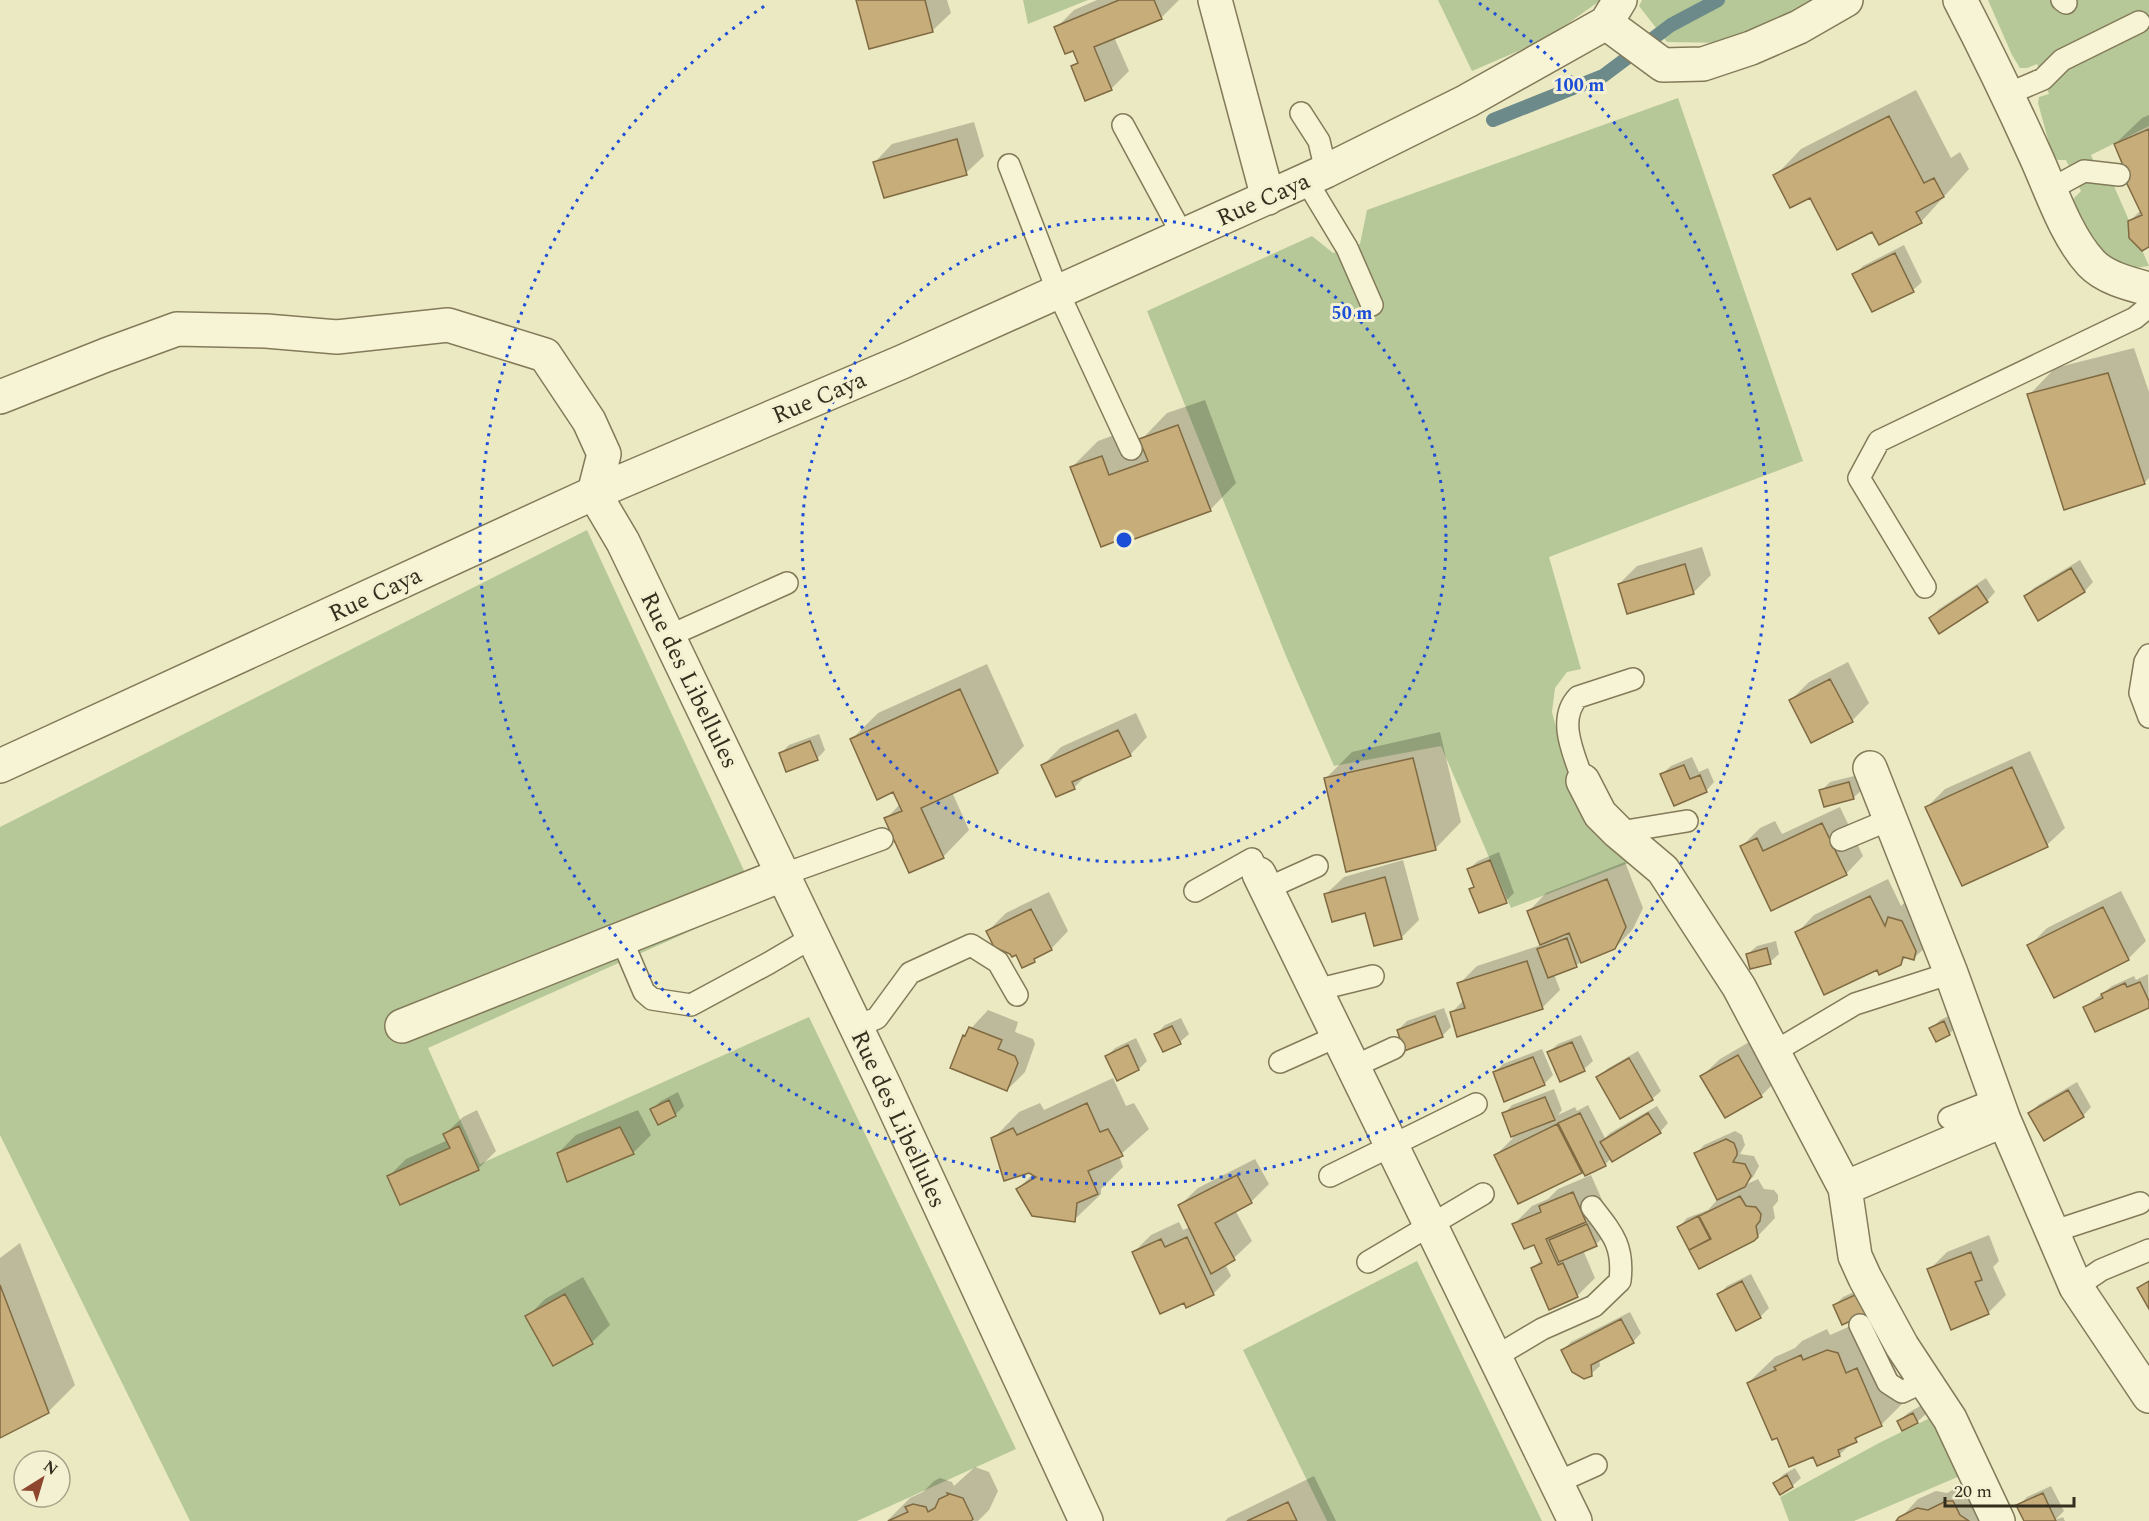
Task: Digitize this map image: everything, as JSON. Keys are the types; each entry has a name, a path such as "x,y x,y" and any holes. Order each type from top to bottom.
{"street":[{"path":"1215,0 1268,198"},
{"path":"1613,12 1663,65 1703,64 1751,48 1799,27 1846,0"},
{"path":"1960,0 2008,94 2073,237 2091,263 2103,272 2149,289"},
{"name":"Rue Caya","path":"0,766 594,494 891,367 1268,198 1467,101 1613,12"},
{"path":"0,397 177,329 266,331 337,338 448,325 545,355 589,421 604,454 594,494"},
{"name":"Rue des Libellules","path":"594,494 624,542 856,1028 1086,1521"},
{"path":"1870,768 1952,973 2000,1109 2076,1287 2149,1396"},
{"path":"1583,782 1600,814 1663,870 1739,987 1845,1188 1855,1256 1902,1346 1950,1419 1998,1521"},
{"path":"402,1026 782,875"},
{"path":"1263,881 1575,1521"},
{"path":"1845,1188 2000,1109"}],"lane":[{"path":"2008,94 2043,80 2062,60 2139,22"},
{"path":"1301,112 1318,141 1316,175 1372,305"},
{"path":"1123,124 1183,236"},
{"path":"1009,165 1058,292 1131,449"},
{"path":"2051,189 2084,171 2119,175"},
{"path":"1925,587 1859,478 1879,441 2135,318 2147,308 2149,300"},
{"path":"669,636 787,583"},
{"path":"2149,655 2145,662 2140,693 2149,717"},
{"path":"1583,782 1567,731 1567,714 1570,707 1578,697 1633,679"},
{"path":"1841,840 1891,819"},
{"path":"1626,838 1632,830 1687,821"},
{"path":"782,875 882,839"},
{"path":"1195,891 1252,859 1263,881 1317,866"},
{"path":"621,938 644,992 652,999 691,1005 813,937"},
{"path":"856,1028 877,1017 910,973 971,945 999,962 1017,995"},
{"path":"1773,1052 1855,1004 1952,973"},
{"path":"1316,990 1373,975"},
{"path":"1280,1062 1338,1036"},
{"path":"1353,1066 1394,1048"},
{"path":"1330,1176 1476,1104"},
{"path":"1949,1118 2000,1109"},
{"path":"1368,1262 1483,1194"},
{"path":"2052,1232 2140,1203"},
{"path":"1495,1357 1542,1329 1594,1306 1620,1281 1622,1264 1615,1236 1592,1207"},
{"path":"2076,1287 2101,1270 2149,1250"},
{"path":"1860,1325 1888,1383 1902,1392 1925,1382"},
{"path":"1556,1483 1596,1465"}],"green space":[{"path":"1023,0 1088,0 1028,24"},
{"path":"1438,0 1601,0 1546,39 1472,71"},
{"path":"1642,0 1822,0 1730,43 1667,42 1639,6"},
{"path":"1988,0 2149,0 2149,126 2091,155 2095,164 2106,168 2149,266 2126,269 2102,260 2071,205 2081,191 2066,160 2058,160 2052,154 2038,103 2039,97 2049,94 2037,64 2020,68"},
{"path":"1678,98 1803,461 1549,557 1581,669 1567,672 1555,688 1552,712 1572,790 1639,859 1511,908 1441,746 1334,766 1286,656 1147,311 1312,236 1333,253 1360,244 1367,210"},
{"path":"587,530 758,901 428,1048 480,1164 809,1017 1016,1449 857,1521 190,1521 0,1135 0,827"},
{"path":"1417,1261 1542,1521 1327,1521 1243,1350"},
{"path":"1930,1418 1967,1473 1854,1521 1789,1521 1780,1497"}],"building":[{"path":"856,0 925,0 933,32 869,49"},
{"path":"1119,0 1154,0 1162,19 1094,47 1112,90 1085,101 1071,66 1078,63 1073,51 1065,54 1054,27"},
{"path":"1889,116 1924,183 1934,178 1944,197 1916,212 1922,223 1879,245 1872,232 1837,250 1810,198 1790,208 1773,175"},
{"path":"2149,129 2149,247 2142,251 2129,238 2128,221 2142,215 2118,165 2122,163 2114,144"},
{"path":"957,139 967,175 884,198 873,162"},
{"path":"1895,253 1914,292 1872,312 1852,274"},
{"path":"2108,373 2145,484 2064,510 2027,394"},
{"path":"1178,425 1211,511 1129,541 1127,537 1101,547 1070,467 1102,456 1109,475 1148,461 1139,439"},
{"path":"1685,564 1694,594 1627,614 1618,584"},
{"path":"2071,568 2085,592 2038,621 2024,596"},
{"path":"1977,586 1988,602 1939,634 1929,618"},
{"path":"1830,679 1853,722 1811,743 1789,700"},
{"path":"960,689 998,773 921,808 944,858 909,873 884,818 902,811 893,792 877,800 850,739"},
{"path":"1118,730 1131,756 1072,782 1075,789 1056,797 1041,765"},
{"path":"810,741 818,760 786,772 779,753"},
{"path":"1413,758 1436,850 1346,872 1324,778"},
{"path":"1684,765 1690,779 1700,775 1707,792 1674,806 1660,774"},
{"path":"2012,767 2048,847 1962,886 1925,807"},
{"path":"1849,782 1854,799 1824,807 1819,790"},
{"path":"1822,823 1847,875 1771,911 1740,846 1757,838 1763,851"},
{"path":"1490,860 1507,903 1479,913 1469,889 1474,887 1467,869"},
{"path":"1385,877 1402,939 1374,946 1365,913 1332,922 1324,894"},
{"path":"1607,879 1626,927 1615,949 1581,963 1569,933 1540,945 1527,911"},
{"path":"1870,896 1885,926 1888,917 1902,921 1916,951 1914,960 1903,957 1901,965 1879,975 1877,970 1824,995 1795,932"},
{"path":"2103,907 2129,960 2054,998 2027,945"},
{"path":"1031,909 1052,950 1022,968 1016,955 1012,957 994,947 986,931"},
{"path":"1567,938 1577,967 1548,978 1537,949"},
{"path":"1767,948 1771,964 1750,969 1746,954"},
{"path":"1527,961 1543,1009 1457,1037 1450,1012 1465,1008 1457,983"},
{"path":"2140,982 2149,1001 2149,1008 2095,1032 2083,1007 2103,998 2101,994 2125,983 2127,987"},
{"path":"1435,1016 1443,1037 1404,1051 1397,1030"},
{"path":"1944,1021 1950,1035 1936,1042 1929,1028"},
{"path":"1172,1026 1181,1044 1163,1052 1154,1034"},
{"path":"969,1027 1002,1040 998,1049 1015,1056 1018,1063 1007,1091 950,1068 963,1035 965,1036"},
{"path":"1572,1042 1585,1071 1560,1082 1547,1052"},
{"path":"1128,1045 1139,1070 1117,1081 1105,1056"},
{"path":"1738,1055 1762,1097 1725,1118 1700,1076"},
{"path":"1533,1057 1545,1085 1504,1102 1493,1072"},
{"path":"1629,1058 1653,1100 1620,1119 1596,1077"},
{"path":"2068,1090 2084,1117 2044,1141 2028,1113"},
{"path":"1545,1097 1555,1120 1511,1137 1502,1113"},
{"path":"669,1100 676,1116 658,1125 650,1109"},
{"path":"1087,1103 1100,1132 1108,1129 1123,1156 1088,1171 1098,1194 1077,1203 1075,1222 1032,1216 1016,1189 1036,1177 1029,1173 1004,1181 991,1138 1013,1128 1017,1135"},
{"path":"1580,1113 1606,1166 1585,1176 1558,1123"},
{"path":"1648,1113 1661,1133 1612,1162 1600,1142"},
{"path":"1557,1124 1582,1173 1518,1204 1494,1155"},
{"path":"459,1126 479,1170 400,1205 387,1176 450,1148 443,1134"},
{"path":"620,1127 634,1154 567,1182 557,1153"},
{"path":"1726,1139 1734,1143 1737,1151 1733,1162 1745,1164 1751,1176 1745,1187 1717,1200 1694,1153"},
{"path":"1237,1175 1252,1203 1215,1223 1235,1260 1211,1274 1178,1205"},
{"path":"1573,1192 1586,1222 1546,1239 1558,1265 1563,1263 1578,1297 1549,1310 1531,1268 1542,1263 1534,1245 1524,1249 1512,1224 1541,1212 1539,1206"},
{"path":"1740,1196 1746,1206 1756,1207 1761,1214 1756,1226 1758,1237 1699,1269 1689,1250 1711,1239 1699,1216"},
{"path":"1698,1216 1710,1239 1689,1250 1677,1227"},
{"path":"1587,1224 1597,1246 1559,1262 1549,1240"},
{"path":"1187,1237 1214,1295 1186,1308 1184,1303 1160,1314 1132,1252 1161,1239 1165,1247"},
{"path":"1971,1252 1982,1280 1975,1282 1989,1314 1951,1330 1927,1269"},
{"path":"1742,1281 1761,1318 1736,1331 1717,1294"},
{"path":"2149,1281 2149,1309 2137,1288"},
{"path":"0,1285 49,1413 0,1438"},
{"path":"1866,1290 1875,1310 1842,1325 1833,1305"},
{"path":"565,1294 593,1344 553,1366 525,1316"},
{"path":"1621,1319 1634,1343 1591,1365 1592,1376 1584,1379 1572,1372 1561,1350"},
{"path":"1827,1350 1838,1353 1846,1373 1857,1368 1882,1426 1855,1438 1857,1442 1838,1450 1840,1456 1817,1466 1813,1457 1789,1467 1777,1438 1772,1440 1747,1383 1776,1370 1774,1367 1801,1355 1803,1360"},
{"path":"1913,1413 1918,1423 1902,1431 1897,1421"},
{"path":"1787,1475 1793,1487 1780,1495 1773,1483"},
{"path":"947,1493 963,1498 973,1519 971,1521 888,1521 908,1512 905,1507 913,1504 926,1507 928,1512 935,1508 939,1499 948,1495"},
{"path":"2043,1493 2056,1521 2024,1521 2016,1505"},
{"path":"1946,1501 1953,1501 1960,1515 1969,1521 1896,1521 1899,1517 1917,1508 1928,1510"},
{"path":"1288,1502 1297,1521 1247,1521"}],"waterway":[{"path":"1493,120 1603,76 1671,25 1718,0"}]}
